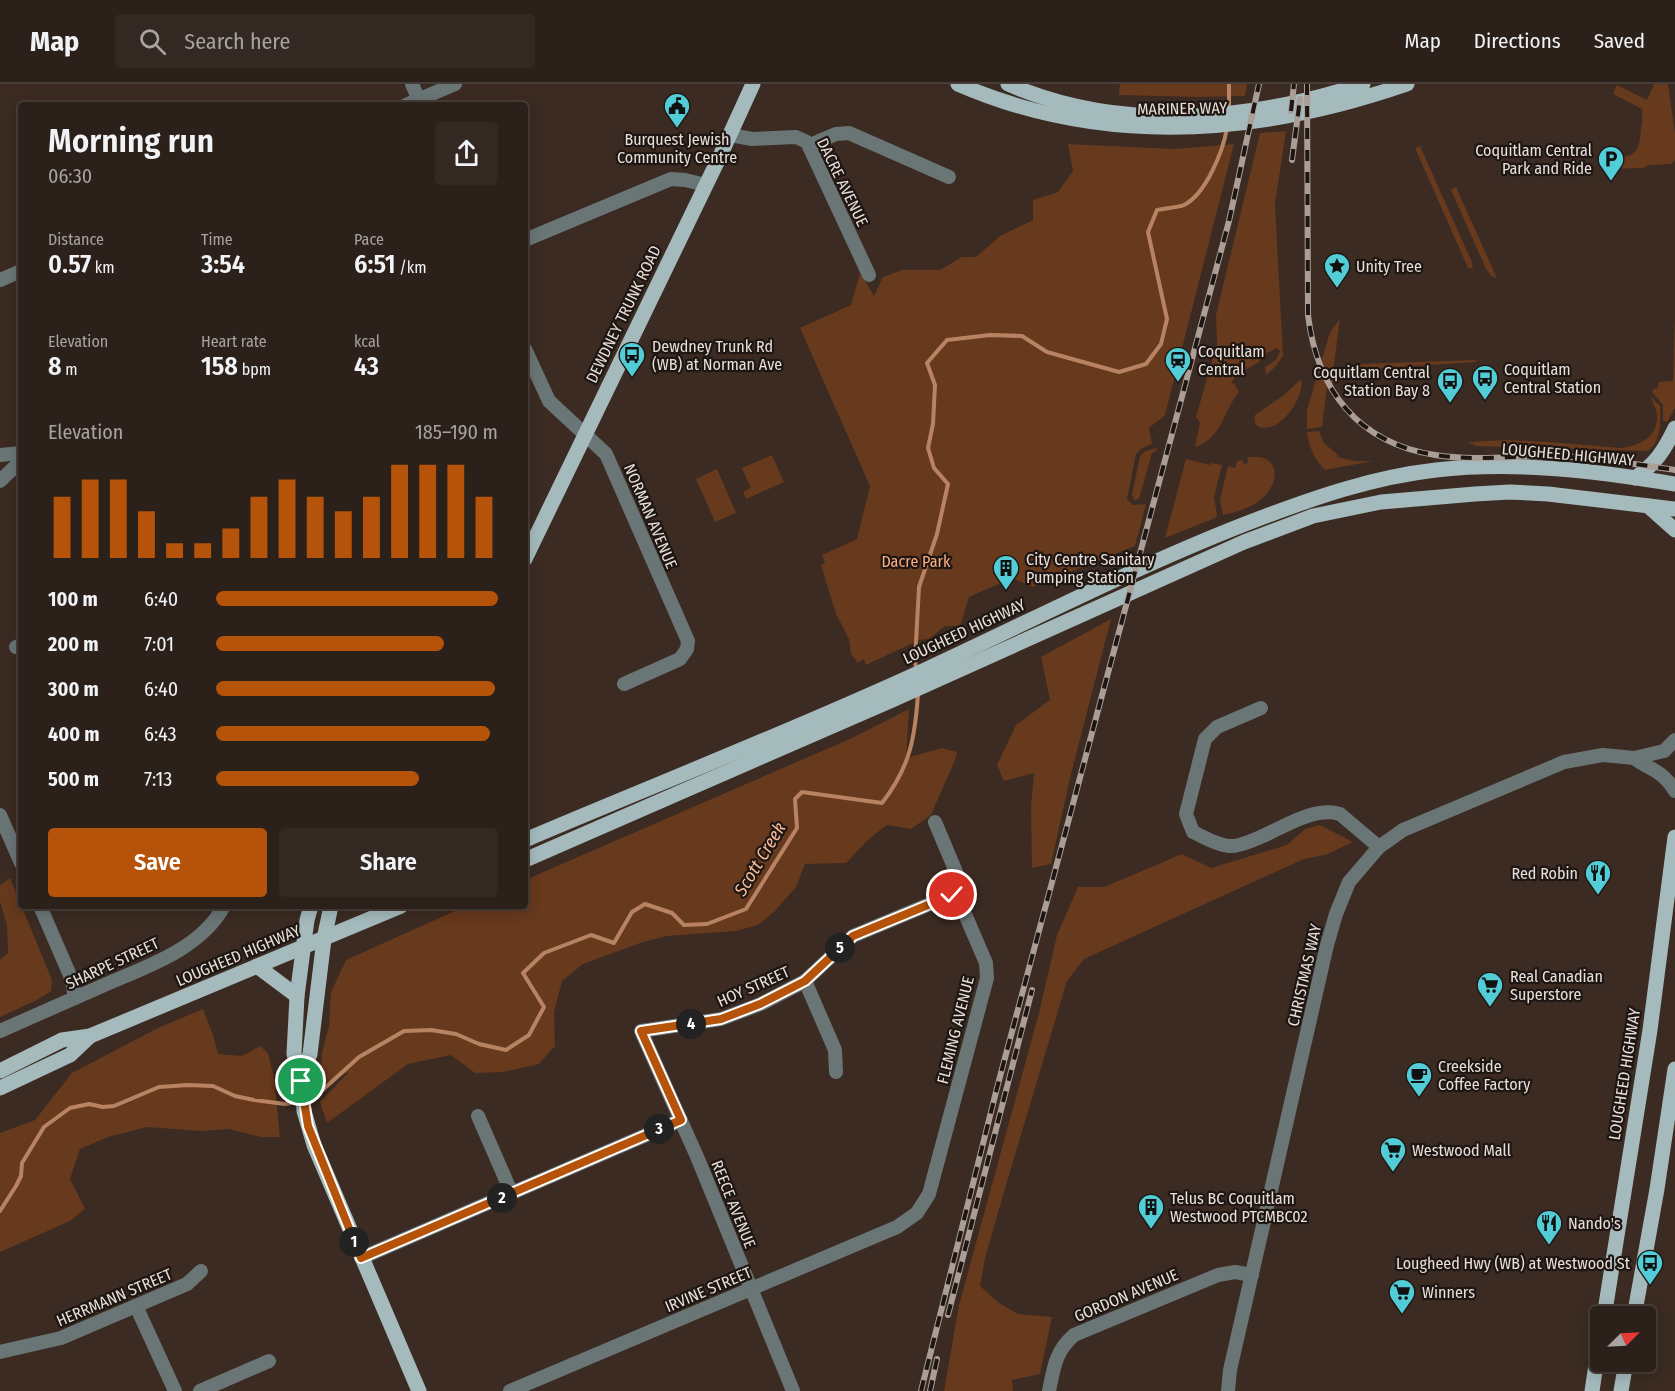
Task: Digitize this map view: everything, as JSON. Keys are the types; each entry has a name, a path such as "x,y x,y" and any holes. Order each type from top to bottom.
{"main road":[{"name":"DEWDNEY TRUNK ROAD","path":"528,553 753,84"},
{"name":"MARINER WAY","path":"958,84 1019,105 1095,116 1153,128 1227,126 1321,110 1407,84"},
{"name":"MARINER WAY","path":"1008,84 1095,116 1242,112 1306,100 1363,84"},
{"path":"1635,478 1661,455 1675,428"},
{"name":"LOUGHEED HIGHWAY","path":"528,839 893,684 1169,554 1267,515 1350,486 1415,473 1488,466 1522,466 1675,484"},
{"name":"LOUGHEED HIGHWAY","path":"528,859 926,685 1235,546 1313,516 1381,502 1498,493 1548,494 1675,509"},
{"path":"1648,506 1675,530"},
{"name":"LOUGHEED HIGHWAY","path":"1606,1306 1650,1030 1675,837"},
{"path":"309,909 302,947 294,1054 301,1079 306,1120 314,1145 361,1258 419,1391"},
{"path":"301,1079 310,1054 324,939 330,909"},
{"name":"LOUGHEED HIGHWAY","path":"0,1071 62,1040 90,1036 393,909"},
{"path":"257,966 297,996"},
{"name":"LOUGHEED HIGHWAY","path":"0,1088 70,1056 90,1036"},
{"path":"1636,1306 1675,1072"},
{"path":"1592,1391 1595,1372"},
{"path":"1622,1391 1625,1372"}],"street":[{"path":"412,84 415,102"},
{"path":"417,102 455,84"},
{"path":"810,145 836,134 849,133 949,177"},
{"name":"DACRE AVENUE","path":"730,135 752,139 796,137 804,139 810,145 869,275"},
{"path":"528,239 671,179 706,185"},
{"path":"0,280 18,272"},
{"name":"NORMAN AVENUE","path":"528,356 549,401 606,454 688,641 687,649 680,659 624,684"},
{"path":"0,455 18,453"},
{"path":"0,481 18,464"},
{"path":"1261,708 1217,727 1204,739 1186,814 1193,832 1229,846 1246,843 1315,814 1334,812 1340,814 1379,847"},
{"name":"CHRISTMAS WAY","path":"1228,1391 1230,1370 1336,914 1349,882 1379,847 1414,825 1553,766 1576,759 1603,755 1634,758 1664,751 1675,740"},
{"name":"CHRISTMAS WAY","path":"1634,758 1664,775 1675,791"},
{"path":"0,815 18,856"},
{"name":"FLEMING AVENUE","path":"916,1213 929,1194 987,978 986,963 962,907 959,879 935,822"},
{"name":"HOY STREET","path":"641,1031 721,1019 768,1000 805,981 853,936 961,891"},
{"path":"41,909 72,980 75,998"},
{"name":"SHARPE STREET","path":"0,1031 184,947 207,929 223,909"},
{"path":"805,981 835,1050 836,1072"},
{"name":"REECE AVENUE","path":"641,1031 681,1120 793,1391"},
{"path":"478,1116 512,1194"},
{"path":"361,1258 681,1120"},
{"name":"IRVINE STREET","path":"510,1391 897,1227 916,1213"},
{"name":"HERRMANN STREET","path":"0,1352 61,1338 187,1284 201,1271"},
{"name":"GORDON AVENUE","path":"1049,1391 1055,1363 1063,1345 1074,1335 1218,1275 1235,1272 1252,1275"},
{"path":"136,1306 175,1391"},
{"path":"200,1391 269,1361"}],"green space":[{"path":"1120,84 1247,84 1245,96 1197,97 1119,95"},
{"path":"1654,84 1668,84 1675,133 1675,160 1671,164 1649,165 1643,168 1602,169 1602,165 1610,165 1612,160 1635,152 1639,144 1642,109 1613,94 1617,85 1647,100"},
{"path":"1286,131 1275,204 1283,356 1266,375 1265,367 1276,360 1280,351 1277,348 1263,355 1259,362 1236,375 1231,384 1234,383 1239,392 1221,424 1211,438 1195,447 1200,423 1196,417 1217,344 1216,315 1260,133"},
{"name":"Dacre Park","path":"1068,144 1174,149 1234,144 1165,415 1149,428 1152,444 1142,448 1136,454 1127,499 1133,505 1146,504 1135,546 1033,587 1012,578 969,597 960,626 945,626 929,639 919,640 866,665 864,659 858,663 851,654 849,639 836,614 821,565 825,563 822,555 857,539 870,486 800,328 851,305 860,273 874,296 883,277 902,270 940,270 962,257 976,257 1000,236 1033,220 1033,200 1058,192 1073,171"},
{"path":"1420,146 1473,268 1468,268 1415,148"},
{"path":"1456,187 1496,278 1491,276 1486,269 1451,190"},
{"path":"1675,315 1675,408 1667,422 1663,421 1663,405 1652,392 1654,388 1657,389 1659,382 1673,381"},
{"path":"1340,319 1333,372 1347,374 1327,387 1322,427 1307,429 1307,410 1330,332"},
{"path":"1476,360 1476,362 1357,370 1357,364"},
{"path":"1300,380 1302,383 1299,395 1287,416 1273,426 1265,428 1255,424 1255,415 1284,395"},
{"path":"1651,397 1660,406 1660,425 1656,442 1648,451 1476,446 1468,442 1508,440 1628,447 1641,443 1654,430 1657,413"},
{"path":"1319,431 1324,443 1338,455 1337,457 1355,461 1373,461 1325,470 1313,452 1307,432"},
{"path":"1157,448 1152,453 1139,499 1134,500 1132,495 1140,456 1145,451"},
{"path":"772,455 784,482 746,499 743,492 751,488 742,468"},
{"path":"1261,457 1273,466 1275,472 1271,487 1266,495 1255,504 1223,515 1220,500 1228,466 1235,468 1237,461 1242,460 1244,464 1248,463 1247,458"},
{"path":"1186,459 1210,465 1211,463 1222,465 1214,497 1217,515 1215,518 1165,538"},
{"path":"717,469 736,513 715,522 696,479"},
{"path":"1111,619 1070,778 1051,864 1032,868 1031,806 1034,773 1004,781 997,765 1016,725 1050,700 1041,657"},
{"path":"909,709 906,758 942,748 957,752 931,815 911,829 887,825 869,839 846,863 805,864 796,887 774,912 758,925 736,931 667,936 643,942 583,964 562,981 554,1012 555,1046 539,1064 503,1072 475,1073 451,1055 408,1064 327,1123 320,1102 349,1072 320,1085 322,1053 329,1026 331,992 346,960 459,909 528,909 528,879 852,738"},
{"path":"1320,825 1353,842 1325,855 1304,859 1084,959 1067,981 985,1258 980,1286 999,1303 1018,1314 1052,1317 1040,1374 1012,1380 1013,1391 944,1391 959,1305 1039,1013 1057,935 1078,887 1104,887 1182,854 1211,868 1287,845 1305,829"},
{"path":"10,878 18,897 18,909 23,909 52,980 51,991 0,1017 0,960 8,953 7,925 0,902 0,885"},
{"path":"203,1009 218,1054 242,1056 260,1046 268,1053 274,1078 280,1137 261,1137 229,1129 202,1131 147,1127 108,1137 80,1149 70,1179 85,1209 70,1221 0,1252 0,1133 35,1120 72,1073 158,1028"}],"waterway":[{"name":"Scott Creek","path":"1229,84 1229,109"},
{"name":"Scott Creek","path":"916,669 919,587 937,534 948,484 934,468 928,448 933,424 935,385 927,363 947,340 990,335 1022,336 1047,352 1119,372 1146,364 1161,344 1167,319 1148,232 1157,210 1184,205 1199,192 1217,160 1227,128"},
{"name":"Scott Creek","path":"306,1100 316,1096 359,1057 404,1031 431,1030 456,1034 479,1044 506,1050 529,1035 544,1007 523,973 544,953 591,935 614,943 632,912 645,904 672,913 684,925 707,924 746,909 797,828 795,799 802,792 882,803 905,764 913,738 918,694"},
{"name":"Scott Creek","path":"0,1211 21,1176 22,1163 44,1127 70,1108 89,1104 103,1107 114,1106 159,1087 188,1085 213,1086 235,1096 254,1100 285,1104 299,1102"}],"railway":[{"path":"921,1391 998,1084 1229,221 1259,84"},
{"path":"1291,111 1294,84"},
{"path":"1307,84 1308,315 1321,367 1332,389 1346,409 1363,425 1384,439 1408,449 1435,455 1479,458 1568,457 1675,470"},
{"path":"1292,160 1300,99"},
{"path":"948,1315 1032,990"},
{"path":"930,1391 937,1359"}],"place":[{"name":"Burquest Jewish Community Centre","path":"677,129"},
{"name":"Coquitlam Central Park and Ride","path":"1611,182"},
{"name":"Unity Tree","path":"1337,289"},
{"name":"Dewdney Trunk Rd (WB) at Norman Ave","path":"632,378"},
{"name":"Coquitlam Central","path":"1178,383"},
{"name":"Coquitlam Central Station","path":"1485,401"},
{"name":"Coquitlam Central Station Bay 8","path":"1450,404"},
{"name":"City Centre Sanitary Pumping Station","path":"1006,591"},
{"name":"Red Robin","path":"1598,896"},
{"name":"Real Canadian Superstore","path":"1490,1008"},
{"name":"Creekside Coffee Factory","path":"1419,1098"},
{"name":"Westwood Mall","path":"1393,1173"},
{"name":"Telus BC Coquitlam Westwood PTCMBC02","path":"1151,1230"},
{"name":"Nando's","path":"1549,1246"},
{"name":"Lougheed Hwy (WB) at Westwood St","path":"1650,1286"},
{"name":"Winners","path":"1402,1315"}],"route":[{"path":"301,1081 303,1106 314,1145 361,1258 681,1120 641,1031 721,1019 760,1004 805,981 853,936 952,895"}]}
